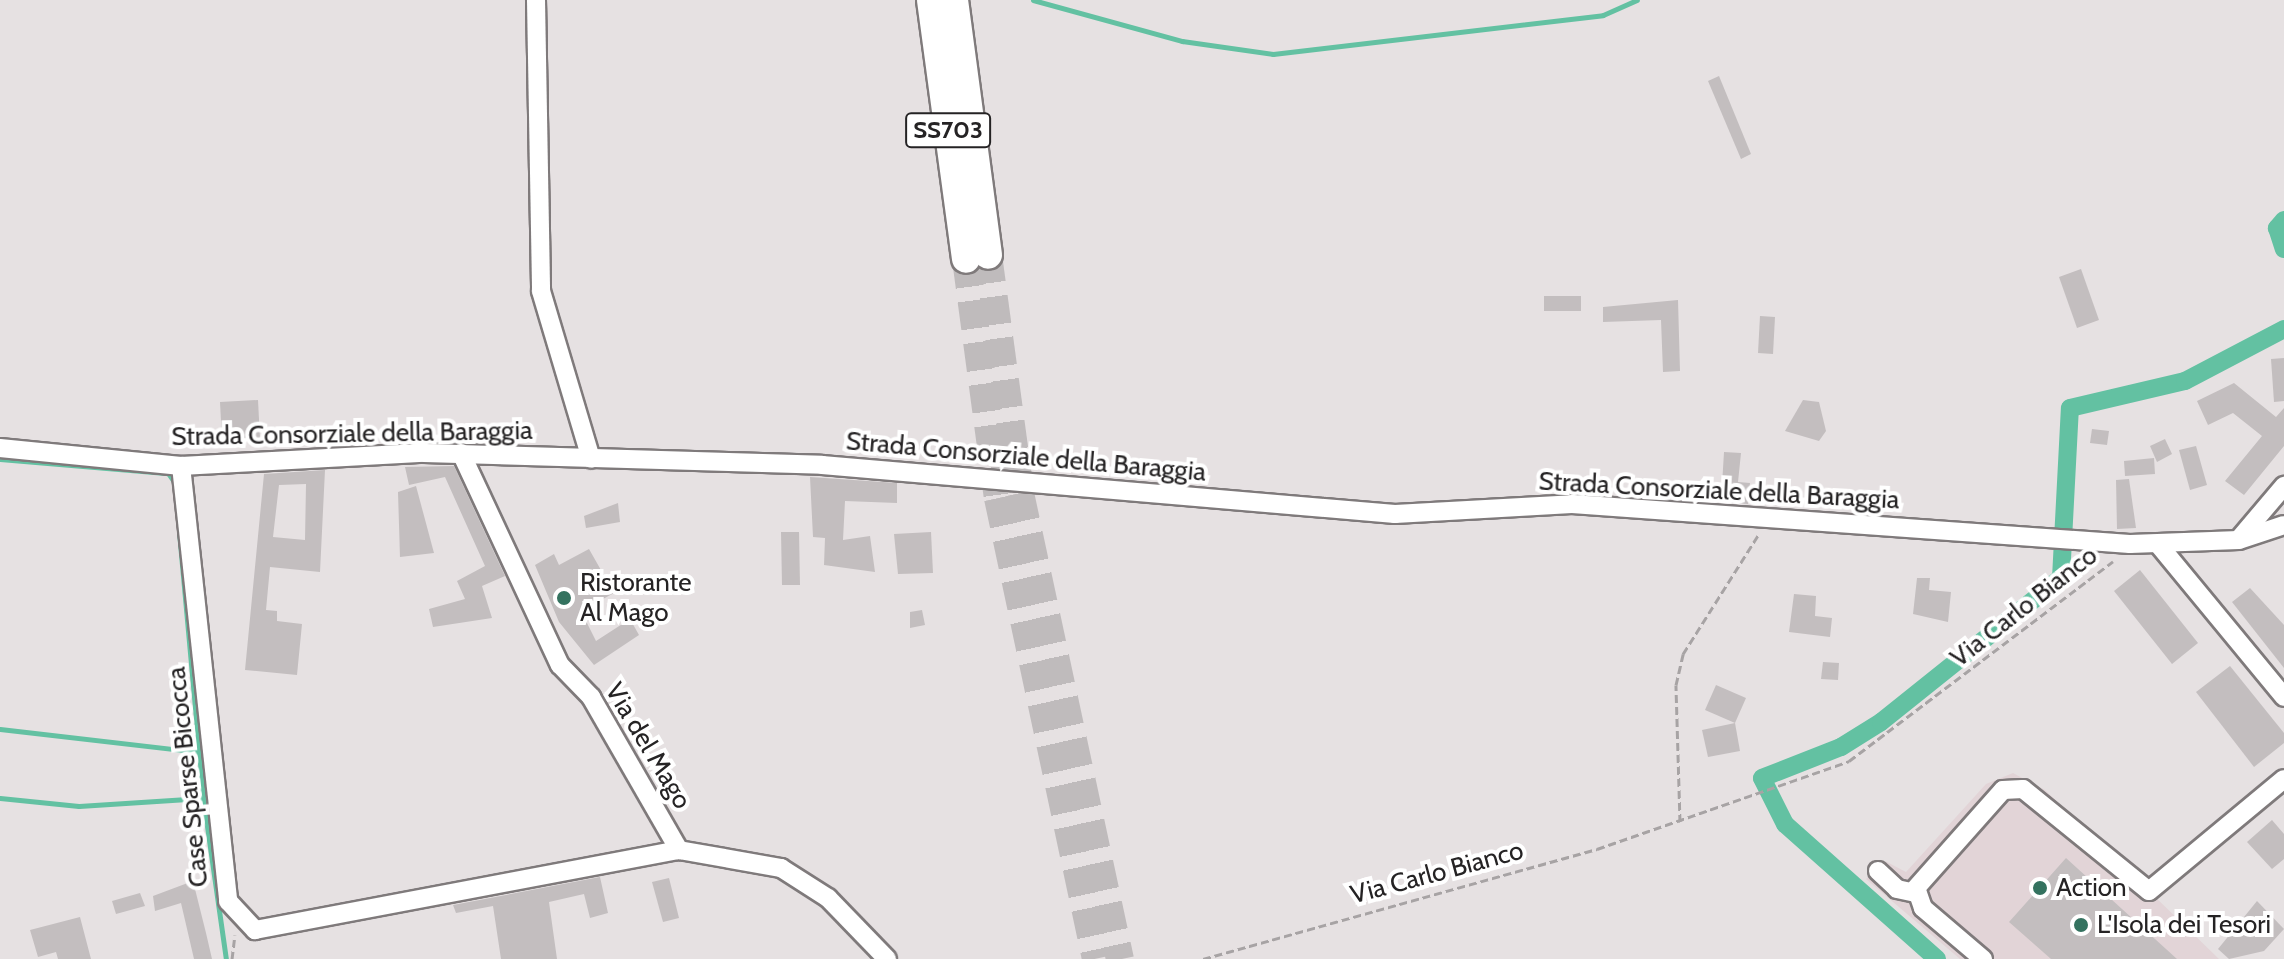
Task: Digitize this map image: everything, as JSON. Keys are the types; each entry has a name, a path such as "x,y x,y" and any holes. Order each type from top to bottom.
{"highway":[{"name":"SS703","path":"931,0 977,257 954,0"}],"street":[{"path":"536,0 541,291 591,459"},
{"name":"Strada Consorziale della Baraggia","path":"0,448 181,466 461,453 822,465 1395,514 1572,504 2130,544"},
{"name":"Via del Mago","path":"461,453 560,665 591,697 679,850 781,868 828,898 887,959"},
{"name":"Case Sparse Bicocca","path":"181,466 228,901 242,921"},
{"path":"2239,540 2284,486"},
{"path":"2130,544 2239,540 2284,525"},
{"path":"2158,544 2284,697"},
{"path":"1983,959 1923,908 1916,893 1920,879 2011,787 2140,890 2165,881 2284,779"},
{"path":"242,921 255,930 679,850"},
{"path":"1878,871 1897,889 1916,893"}],"path":[{"path":"1680,822 1676,699 1683,654 1755,546 1764,517"},
{"name":"Via Carlo Bianco","path":"1203,959 1680,822 1752,799 1849,761 1903,726 2068,602 2130,544"},
{"path":"232,959 242,921"}],"shaded area":[{"path":"2013,773 2045,790 2219,959 1960,959 1866,879 1885,861 1906,872 1986,784"}],"building":[{"path":"1719,76 1751,154 1741,159 1708,81"},
{"path":"2081,269 2099,320 2077,328 2059,277"},
{"path":"1544,296 1581,296 1581,311 1544,311"},
{"path":"1678,300 1680,371 1663,372 1661,320 1603,322 1603,307"},
{"path":"1760,316 1775,317 1773,354 1758,353"},
{"path":"2284,358 2284,401 2274,402 2271,359"},
{"path":"2234,383 2276,417 2284,408 2284,446 2244,495 2225,481 2262,436 2233,413 2208,425 2197,401"},
{"path":"258,400 260,439 222,441 220,402"},
{"path":"1803,400 1819,402 1826,431 1819,441 1785,431"},
{"path":"2092,429 2109,431 2107,445 2090,443"},
{"path":"2165,439 2172,454 2157,462 2150,446"},
{"path":"2196,446 2207,485 2190,490 2179,450"},
{"path":"1724,452 1741,453 1738,482 1750,483 1748,504 1721,502"},
{"path":"2154,458 2155,474 2125,476 2124,461"},
{"path":"454,466 505,576 482,586 492,618 433,627 429,609 465,599 457,581 485,566 445,477 409,485 405,467"},
{"path":"325,470 320,572 270,567 266,610 277,611 277,621 302,624 297,675 245,670 264,474","holes":["306,484 305,540 273,537 279,485"]},
{"path":"810,477 897,483 897,503 845,501 843,540 870,536 875,572 824,565 825,538 813,537"},
{"path":"2129,479 2136,528 2117,529 2116,480"},
{"path":"416,486 434,553 400,557 398,492"},
{"path":"618,503 620,522 586,528 584,516"},
{"path":"781,532 799,532 800,585 782,585"},
{"path":"931,532 933,573 898,574 894,534"},
{"path":"589,549 614,593 581,611 596,641 630,619 639,635 594,665 559,622 535,565 554,554 559,565"},
{"path":"2140,570 2198,643 2172,664 2114,591"},
{"path":"1917,578 1930,578 1929,590 1951,592 1948,622 1913,614"},
{"path":"2250,588 2284,625 2284,668 2232,602"},
{"path":"1794,594 1816,596 1815,616 1832,618 1830,637 1789,632"},
{"path":"922,610 925,625 910,628 910,612"},
{"path":"1823,662 1839,663 1838,680 1821,679"},
{"path":"2230,666 2284,733 2284,743 2254,767 2196,692"},
{"path":"1716,685 1746,698 1735,723 1705,710"},
{"path":"1735,723 1740,751 1708,757 1702,730"},
{"path":"2272,820 2284,834 2284,859 2272,869 2247,842"},
{"path":"2066,858 2177,959 2051,959 2009,922"},
{"path":"600,877 608,913 590,918 584,894 549,902 557,959 501,959 493,906 456,913 453,905"},
{"path":"669,878 679,918 663,922 652,882"},
{"path":"193,881 212,959 194,959 181,903 155,911 153,896"},
{"path":"140,893 145,906 116,914 112,901"},
{"path":"2257,901 2284,929 2264,951 2229,959 2218,949"},
{"path":"80,917 91,959 58,959 56,952 38,957 30,930"}],"waterway":[{"path":"1033,0 1182,41 1273,54 1603,15 1637,0"},
{"path":"2284,220 2277,228 2284,249"},
{"path":"1937,959 1785,824 1762,778 1841,747 1881,722 2061,578 2070,408 2185,381 2284,329"},
{"path":"0,459 168,473 177,486"},
{"path":"179,532 203,798"},
{"path":"0,729 198,752"},
{"path":"0,798 79,806 203,798 226,959"}],"tunnel":[{"path":"988,255 1020,493 1120,959"},
{"path":"966,259 998,498 1096,959"}],"place":[{"name":"Ristorante Al Mago","path":"564,598"},
{"name":"Action","path":"2040,888"},
{"name":"L'Isola dei Tesori","path":"2081,925"}]}
